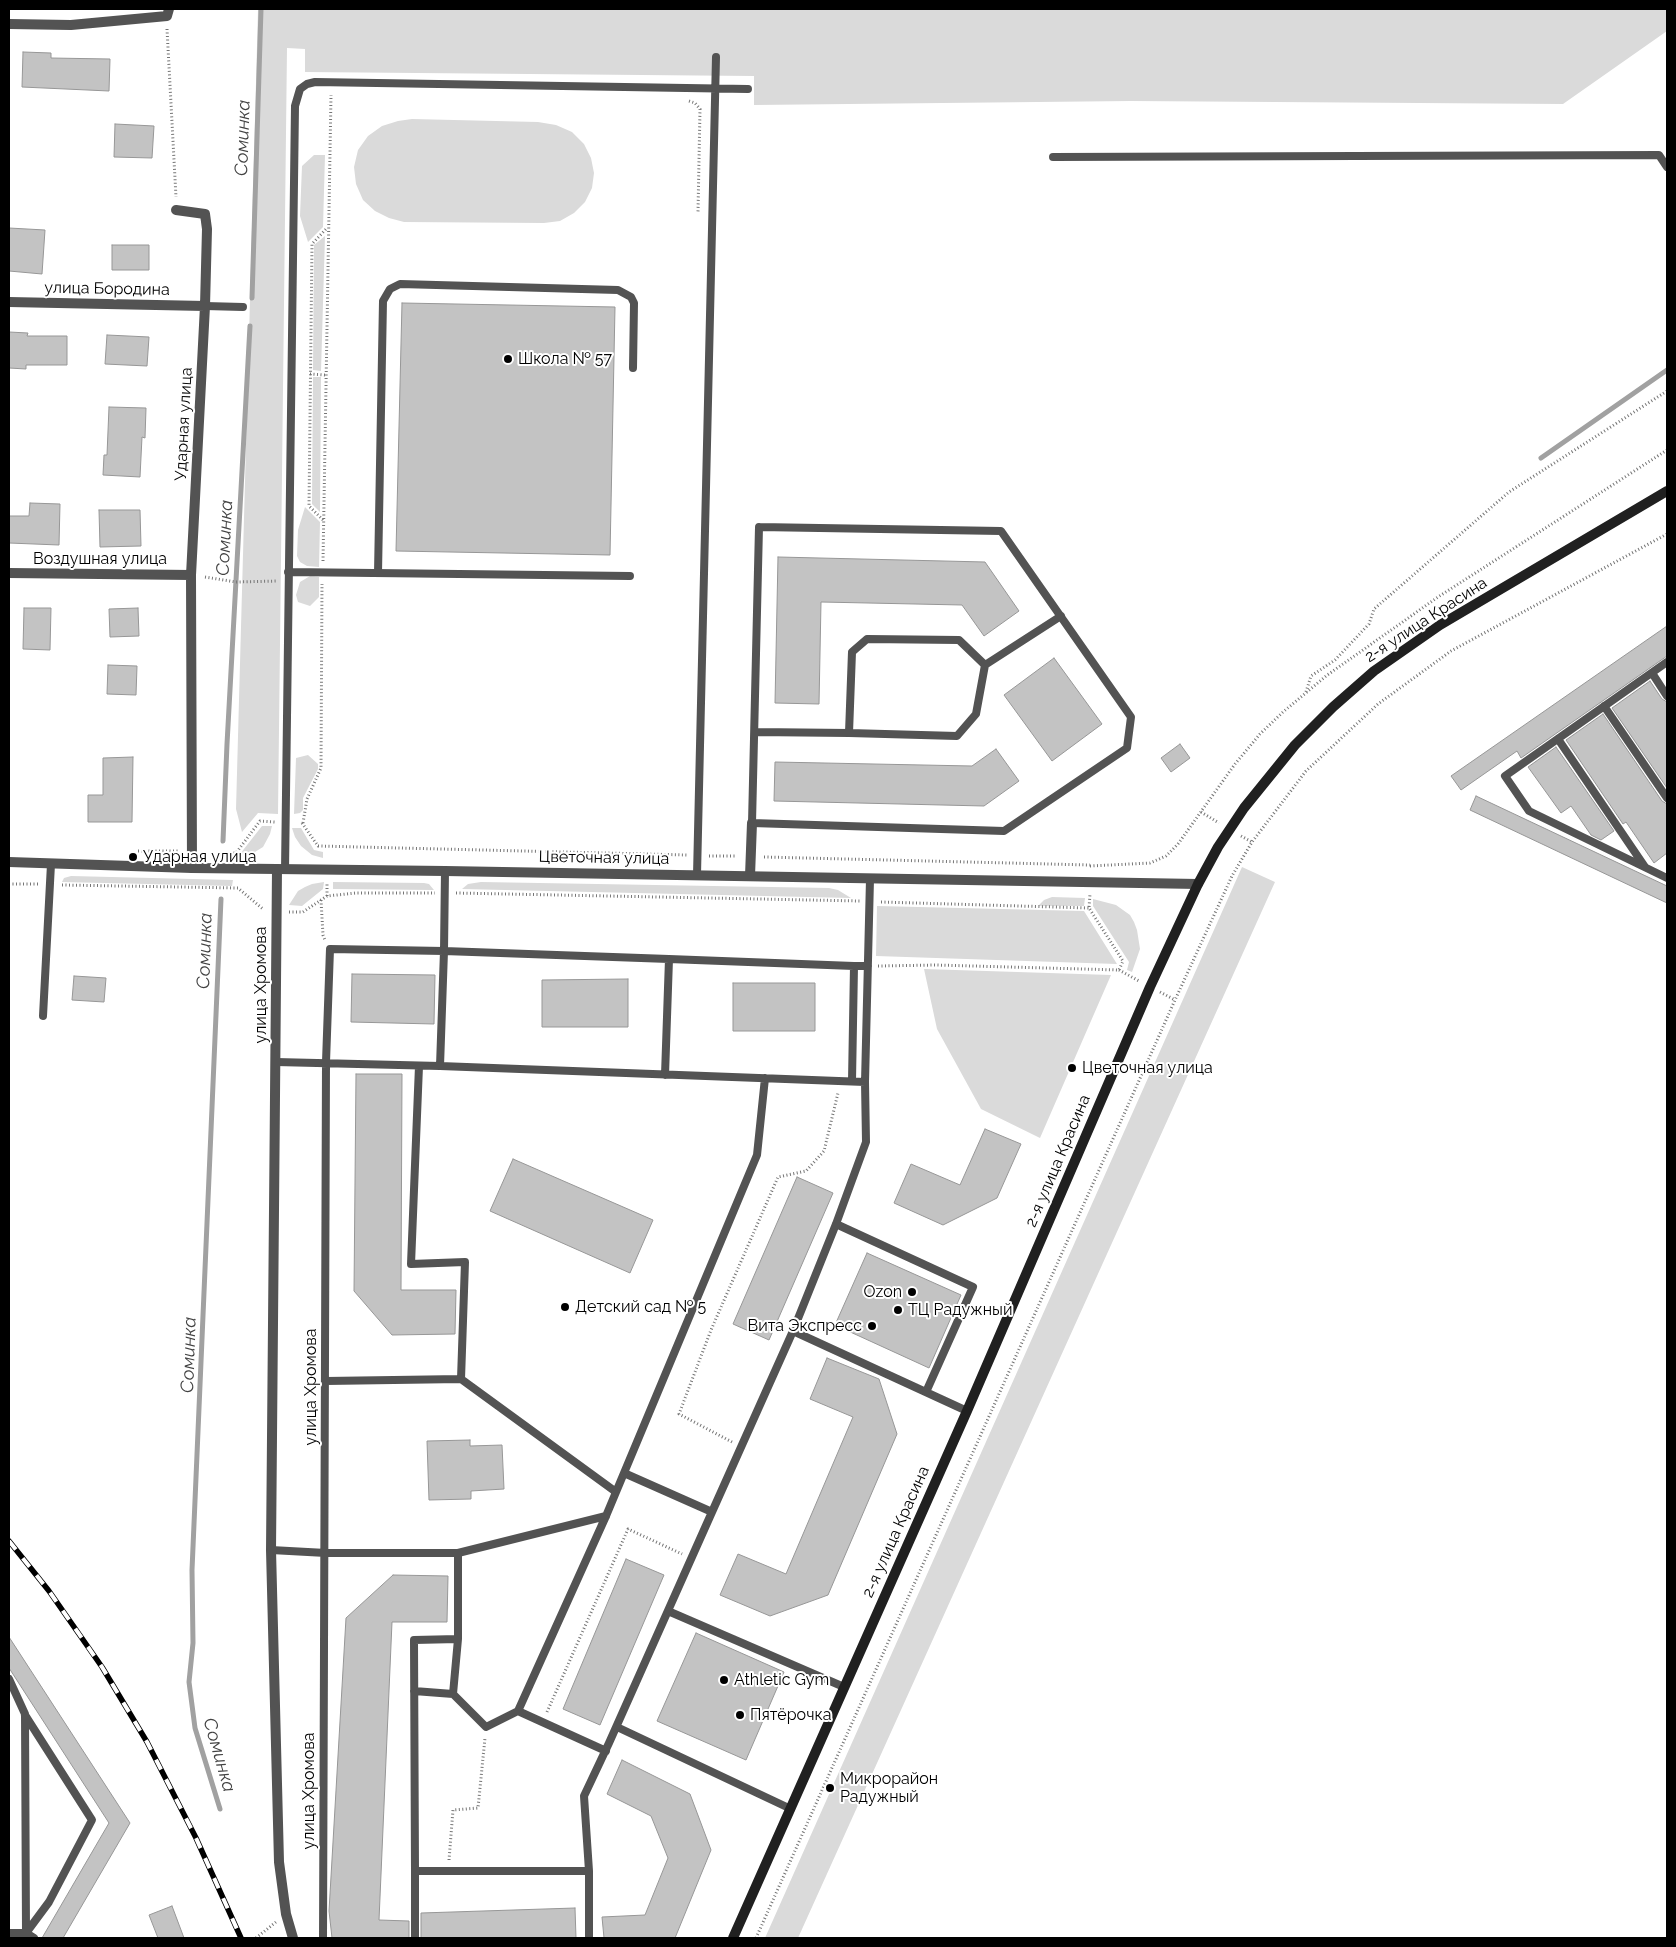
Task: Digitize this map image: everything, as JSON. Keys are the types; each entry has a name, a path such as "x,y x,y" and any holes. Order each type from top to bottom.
{"main road":[{"name":"2-я улица Красина","path":"733,1938 967,1411 1150,987 1198,884 1218,847 1260,786 1314,725 1353,689 1395,655 1440,625 1667,492"}],"street":[{"path":"9,24 71,25 168,12"},
{"name":"Ударная улица","path":"176,210 205,214 207,229 205,306 191,575 192,868"},
{"name":"улица Бородина","path":"9,302 205,306"},
{"name":"Воздушная улица","path":"9,573 191,575"},
{"path":"750,876 752,823"},
{"name":"Цветочная улица","path":"9,862 281,870 445,871 1198,884"},
{"name":"улица Хромова","path":"281,870 276,912 271,1550 279,1862 286,1914 293,1938"}],"lane":[{"path":"697,875 716,57"},
{"path":"281,870 286,822 295,106 300,89 307,84 315,82 748,89"},
{"path":"1052,157 1659,155 1667,166"},
{"path":"378,573 383,301 390,289 400,284 618,290 631,297 634,303 633,368"},
{"path":"205,306 243,307"},
{"path":"758,527 1001,531 1130,717 1127,748 1004,831 752,823 755,732 758,527"},
{"path":"288,576 323,572 630,576"},
{"path":"755,732 957,736 976,714 985,665 1061,616"},
{"path":"849,733 852,652 867,639 959,640 985,665"},
{"path":"1667,662 1505,776 1529,811 1667,878"},
{"path":"1652,673 1667,696"},
{"path":"1604,706 1667,798"},
{"path":"1558,739 1646,868"},
{"path":"43,1016 51,864"},
{"path":"440,1066 445,871"},
{"path":"589,1938 589,1871 584,1796 606,1751 793,1331 836,1224 866,1142 870,879"},
{"name":"улица Хромова","path":"324,1938 326,1062 330,949 444,951"},
{"path":"444,951 868,966"},
{"path":"664,1074 669,959"},
{"path":"852,1081 854,966"},
{"path":"276,1062 326,1062 866,1082"},
{"path":"419,1066 411,1264 465,1262 462,1379"},
{"path":"414,1691 453,1694 486,1727 518,1711 606,1516 757,1155 765,1078"},
{"path":"836,1224 972,1287 926,1392"},
{"path":"793,1331 967,1411"},
{"path":"326,1381 462,1379 616,1492"},
{"path":"624,1473 712,1512"},
{"path":"271,1550 326,1553 458,1553 606,1516"},
{"path":"453,1694 458,1639 458,1553"},
{"path":"668,1611 844,1687"},
{"path":"415,1938 414,1640 458,1639"},
{"path":"9,1679 25,1714 92,1820 49,1902 26,1933"},
{"path":"518,1711 606,1751"},
{"path":"25,1714 26,1933"},
{"path":"616,1727 791,1808"},
{"path":"415,1872 589,1871"},
{"path":"9,1933 26,1933 34,1938"}],"path":[{"path":"168,12 176,210"},
{"path":"339,96 330,95 321,768 308,799 303,823 318,846 1090,865"},
{"path":"681,101 695,103 700,109 698,218"},
{"path":"323,520 309,506 312,244 328,228"},
{"path":"310,374 326,375"},
{"path":"1305,693 1311,676 1335,660 1369,624 1374,609 1510,492 1667,392"},
{"path":"756,1938 1232,876 1252,842 1306,771 1378,704 1451,651 1667,534"},
{"path":"191,575 236,582 288,576"},
{"path":"226,854 236,853 260,821 303,823"},
{"path":"688,845 688,855"},
{"path":"134,851 192,852"},
{"path":"868,966 936,965 1119,970 1123,961 1089,908 1090,883"},
{"path":"9,884 238,888 266,911 276,912 303,912 327,896 356,893 444,892 869,901 1089,908"},
{"path":"321,900 322,936"},
{"path":"741,1447 680,1414 711,1330 778,1177 806,1171 824,1151 841,1081"},
{"path":"547,1713 628,1530 692,1559"},
{"path":"448,1871 453,1810 478,1808 486,1727"},
{"path":"256,1938 286,1914"}],"shaded area":[{"path":"258,9 1667,9 1667,31 1563,104 1131,101 754,105 754,76 305,72 305,49 287,48 278,814 258,813 242,832 236,809"},
{"path":"412,119 538,122 556,125 572,132 584,144 591,158 594,173 592,188 585,202 574,213 560,221 544,223 404,222 389,218 375,211 363,200 356,184 354,167 358,150 368,136 382,126"},
{"path":"314,155 325,155 323,227 308,242 300,216 302,166"},
{"path":"325,236 321,371 313,370 314,245"},
{"path":"313,377 321,377 320,512 312,504"},
{"path":"305,507 320,522 319,567 307,566 300,562 297,556 298,530"},
{"path":"310,576 319,577 319,597 310,606 298,602 296,595 300,582"},
{"path":"308,755 318,764 318,769 303,798 303,810 300,813 294,814 296,758"},
{"path":"262,826 272,826 263,847 250,855 240,854"},
{"path":"292,828 301,828 314,850 323,852 323,858 312,855 301,846"},
{"path":"1242,867 1275,882 798,1938 765,1938"},
{"path":"71,876 233,880 232,886 62,882 64,878"},
{"path":"324,882 323,889 302,906 289,905 298,891 312,884"},
{"path":"333,882 424,883 429,884 434,890 333,889"},
{"path":"481,882 829,888 838,890 851,898 462,889 468,884"},
{"path":"1052,897 1085,898 1084,906 1038,906 1044,900"},
{"path":"1093,899 1116,905 1130,915 1134,922 1140,949 1132,972 1127,970 1129,962 1093,906"},
{"path":"877,906 1084,911 1117,964 876,956"},
{"path":"924,969 1111,975 1040,1138 981,1109 937,1029"}],"building":[{"path":"23,52 51,53 51,58 110,59 109,91 22,87"},
{"path":"115,124 154,126 152,158 114,157"},
{"path":"9,228 45,230 42,274 9,271"},
{"path":"112,245 149,245 149,270 112,270"},
{"path":"402,303 615,307 610,555 396,551"},
{"path":"9,332 28,333 27,336 67,336 67,365 26,365 26,369 9,368"},
{"path":"107,335 149,337 147,366 105,364"},
{"path":"109,407 146,408 145,438 142,437 140,477 103,475 104,455 107,455"},
{"path":"30,503 60,504 59,545 9,543 9,516 29,516"},
{"path":"99,510 140,510 141,546 100,547"},
{"path":"778,557 985,562 1019,611 984,636 962,605 821,602 819,704 775,703"},
{"path":"24,608 51,608 50,650 23,649"},
{"path":"138,608 139,636 110,637 109,609"},
{"path":"1667,626 1667,656 1521,758 1517,751 1461,790 1451,776"},
{"path":"1054,658 1102,724 1052,761 1004,695"},
{"path":"108,665 137,666 136,695 107,694"},
{"path":"1650,681 1662,699 1667,702 1667,788 1612,708"},
{"path":"1603,714 1662,801 1667,804 1667,853 1654,863 1626,822 1623,824 1566,740"},
{"path":"1180,744 1190,758 1171,772 1161,758"},
{"path":"1556,747 1614,831 1601,840 1591,835 1571,806 1561,813 1528,767"},
{"path":"996,749 1019,781 984,806 774,801 775,762 972,766"},
{"path":"133,757 132,822 88,822 88,795 103,795 103,758"},
{"path":"1476,796 1667,886 1667,903 1470,810"},
{"path":"352,974 435,975 434,1024 351,1022"},
{"path":"74,976 106,978 104,1002 72,1000"},
{"path":"628,979 628,1027 542,1027 542,980"},
{"path":"733,983 815,983 815,1031 733,1031"},
{"path":"356,1074 402,1074 401,1290 456,1290 455,1334 392,1335 354,1291"},
{"path":"985,1129 1021,1144 997,1198 943,1225 894,1203 911,1164 960,1185"},
{"path":"513,1159 653,1220 630,1273 490,1211"},
{"path":"797,1177 833,1193 769,1340 733,1324"},
{"name":"ТЦ Радужный","path":"867,1253 961,1295 929,1368 835,1325"},
{"path":"827,1358 879,1379 897,1434 828,1595 770,1616 720,1595 738,1554 786,1574 853,1417 810,1399"},
{"path":"470,1440 470,1446 502,1445 504,1489 471,1491 471,1499 429,1500 427,1441"},
{"path":"626,1559 664,1575 600,1725 563,1709"},
{"path":"393,1575 448,1576 447,1622 392,1622 379,1920 409,1921 409,1938 332,1938 329,1911 346,1618"},
{"path":"696,1633 784,1672 746,1760 657,1721"},
{"path":"9,1637 130,1823 63,1938 42,1938 109,1823 9,1668"},
{"path":"622,1760 690,1794 711,1850 675,1938 604,1938 602,1917 645,1915 668,1858 651,1816 607,1794"},
{"path":"172,1906 184,1938 158,1938 149,1915"},
{"path":"575,1908 576,1938 421,1938 421,1913"}],"waterway":[{"name":"Соминка","path":"252,298 261,9"},
{"name":"Соминка","path":"223,841 250,326"},
{"path":"1541,458 1667,370"},
{"name":"Соминка","path":"220,1809 195,1728 189,1682 193,1643 192,1570 221,899"}],"railway":[{"path":"9,1541 49,1591 102,1667 147,1742 196,1838 241,1938"}],"place":[{"name":"Школа № 57","path":"508,359"},
{"name":"Ударная улица","path":"133,857"},
{"name":"Цветочная улица","path":"1072,1068"},
{"name":"Ozon","path":"912,1292"},
{"name":"Детский сад № 5","path":"565,1307"},
{"name":"ТЦ Радужный","path":"898,1310"},
{"name":"Вита Экспресс","path":"872,1326"},
{"name":"Athletic Gym","path":"724,1680"},
{"name":"Пятёрочка","path":"740,1715"},
{"name":"Микрорайон Радужный","path":"830,1788"}]}
